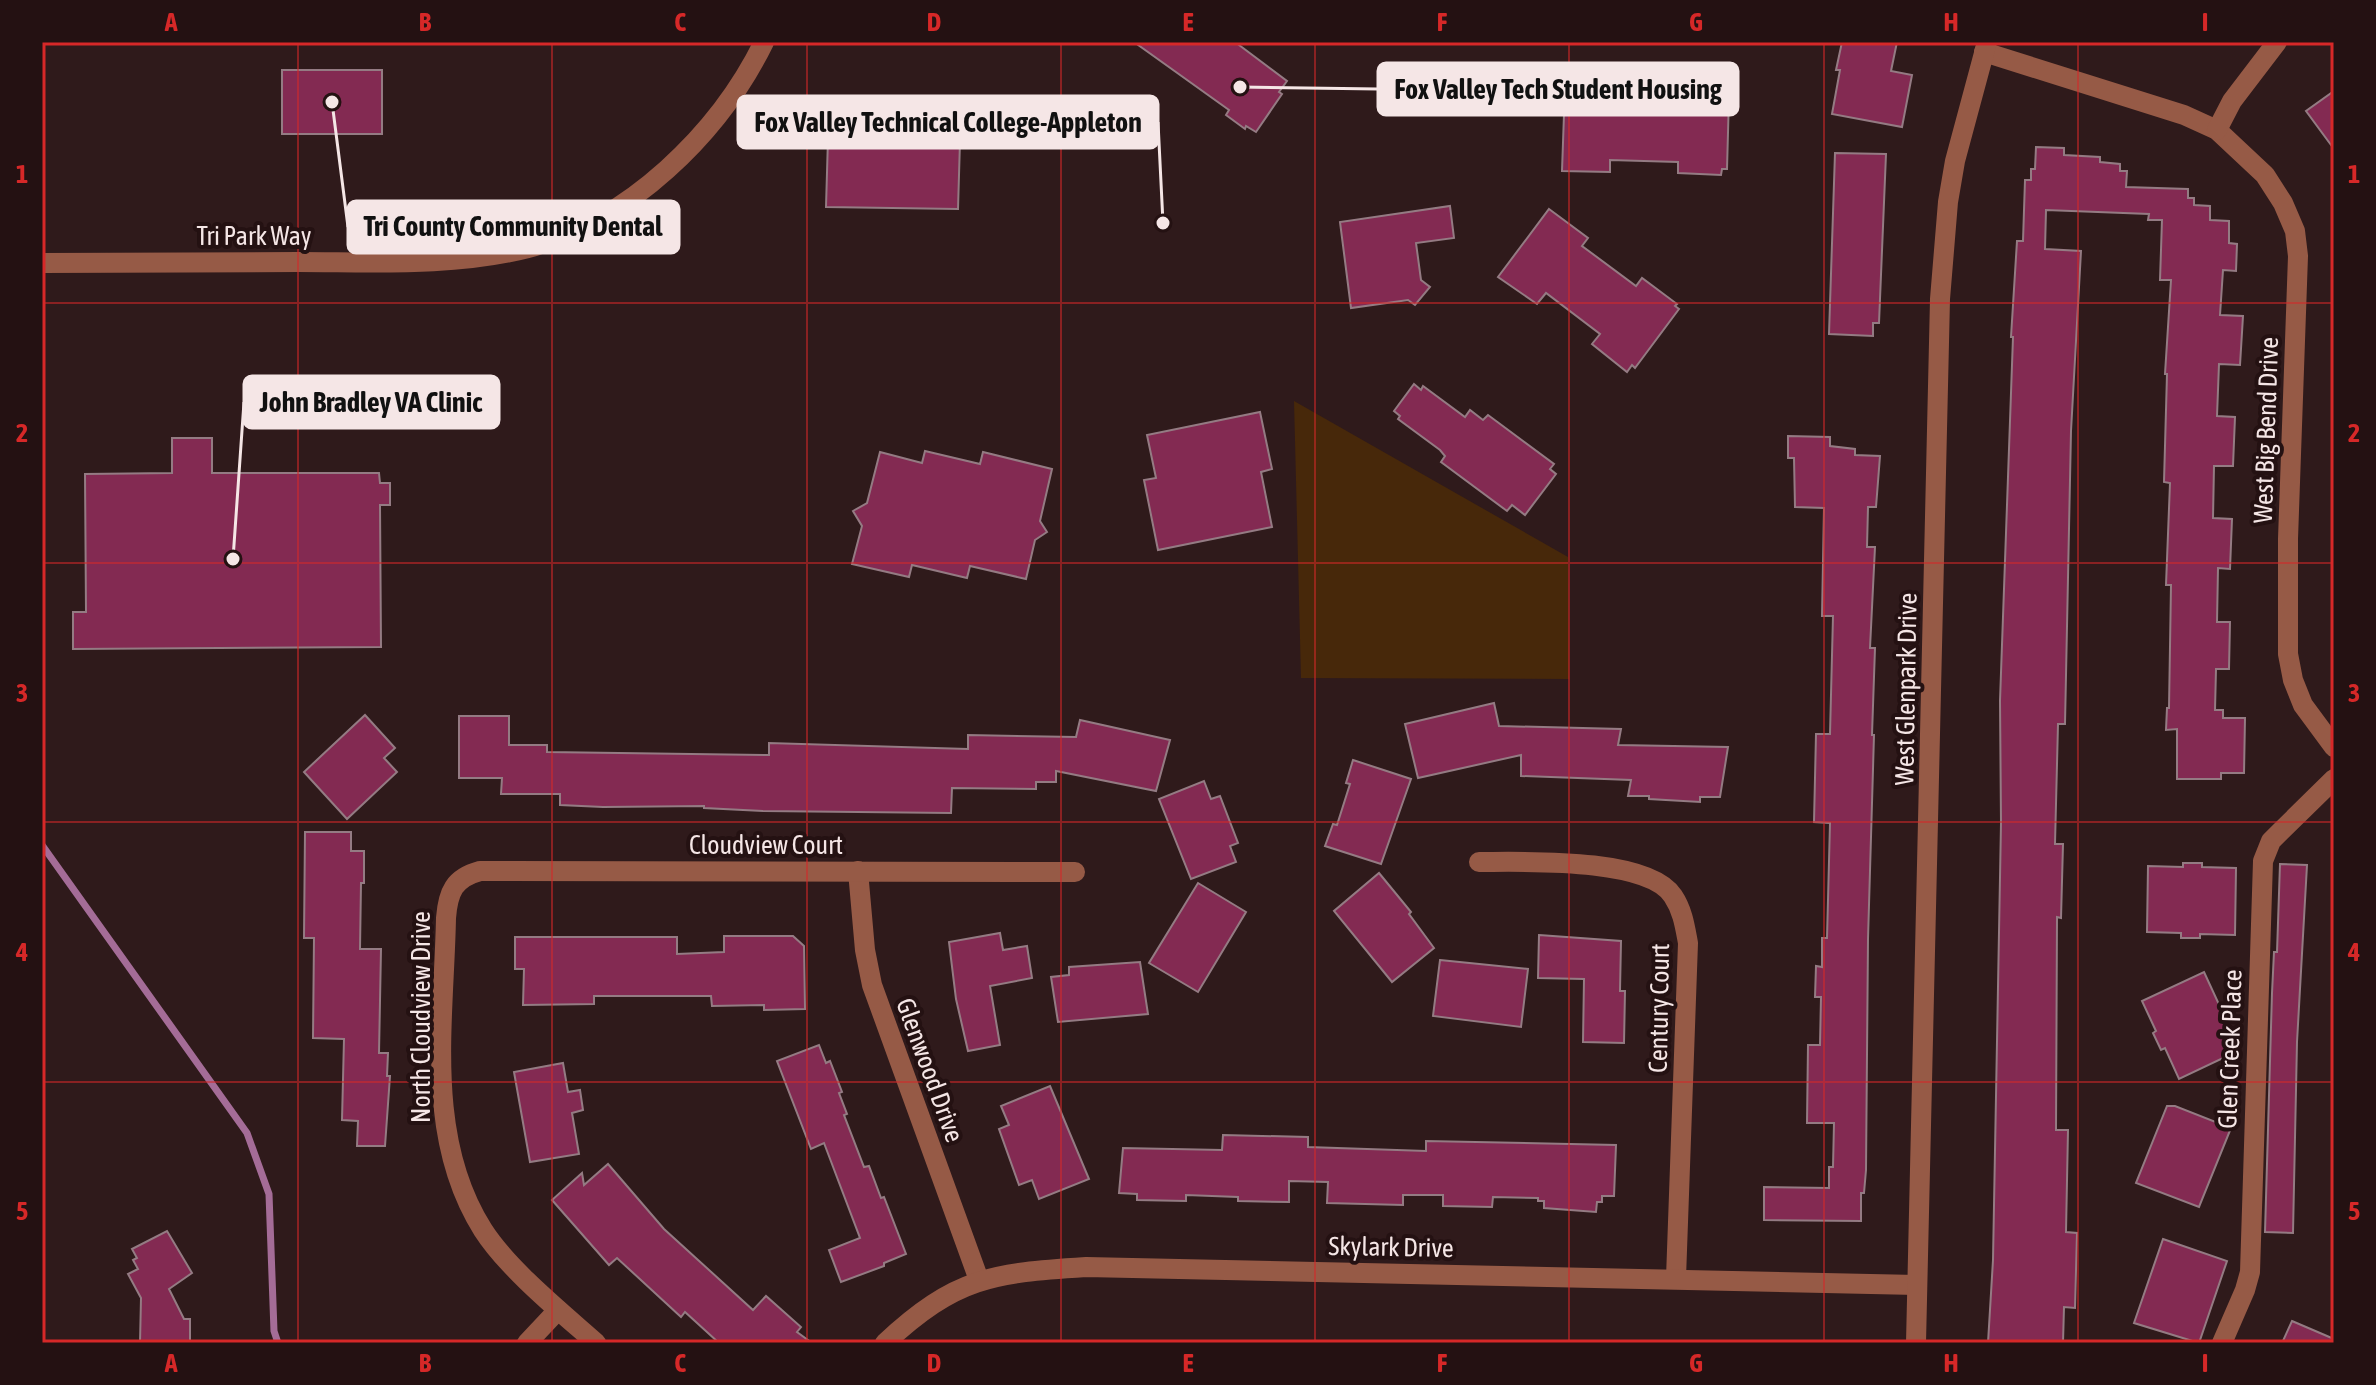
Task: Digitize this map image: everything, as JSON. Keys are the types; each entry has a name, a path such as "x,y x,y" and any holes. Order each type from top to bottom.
{"street":[{"name":"Tri Park Way","path":"42,263 378,262 469,258 531,247 585,225 645,188 671,167 717,117 742,84 764,42"},
{"path":"2217,130 2232,101 2277,42"},
{"name":"West Big Bend Drive","path":"1986,47 2184,115 2217,130 2265,175 2283,203 2295,231 2298,289 2288,539 2288,654 2293,680 2303,705 2334,747"},
{"name":"West Glenpark Drive","path":"1916,1343 1940,299 1948,202 1955,161 1986,47"},
{"name":"Glen Creek Place","path":"2222,1343 2250,1272 2263,861 2271,841 2334,779"},
{"name":"Century Court","path":"1479,862 1537,862 1616,868 1639,873 1660,883 1673,894 1683,916 1688,943 1676,1278"},
{"name":"Cloudview Court","path":"459,880 480,871 1075,872"},
{"name":"Glenwood Drive","path":"858,871 865,950 872,985 979,1280"},
{"name":"North Cloudview Drive","path":"459,880 453,884 446,918 442,1083 447,1142 467,1202 485,1232 558,1310 596,1343"},
{"name":"Skylark Drive","path":"885,1343 929,1306 979,1280 1004,1274 1086,1267 1917,1285"},
{"path":"527,1343 558,1310"}],"shaded area":[{"path":"1294,401 1568,557 1569,679 1301,678"}],"building":[{"path":"1134,42 1235,42 1287,81 1279,92 1282,94 1256,132 1246,126 1245,129 1226,115 1229,110"},
{"path":"1842,42 1897,42 1891,71 1912,75 1902,127 1832,114"},
{"path":"282,70 382,70 382,134 282,134"},
{"path":"1565,86 1613,88 1612,100 1680,102 1680,89 1724,91 1724,96 1729,96 1727,169 1722,169 1721,175 1678,173 1678,162 1610,160 1610,172 1562,171"},
{"path":"2334,91 2334,149 2306,111"},
{"path":"864,135 921,136 921,140 960,141 958,209 826,207 828,138 864,139"},
{"path":"2036,147 2064,148 2064,155 2100,157 2100,162 2120,164 2120,171 2127,171 2126,187 2188,189 2188,198 2194,198 2194,205 2210,206 2210,220 2229,221 2229,243 2237,244 2236,271 2223,270 2220,315 2243,316 2240,365 2219,364 2217,416 2235,417 2233,466 2214,466 2213,518 2232,519 2230,569 2218,568 2217,622 2230,622 2229,669 2216,669 2215,710 2223,710 2223,718 2245,718 2244,773 2221,773 2221,779 2177,779 2177,729 2166,730 2171,585 2166,585 2170,483 2164,482 2165,374 2171,280 2160,280 2162,220 2148,220 2149,214 2046,210 2045,249 2081,251 2071,431 2065,724 2058,724 2055,844 2063,844 2061,918 2057,917 2056,1130 2068,1130 2066,1232 2077,1233 2075,1308 2064,1307 2063,1343 1988,1343 1993,1260 2001,823 2000,701 2011,337 2017,241 2023,241 2025,180 2031,180 2031,169 2035,169"},
{"path":"1835,153 1886,154 1879,323 1873,323 1873,336 1829,334"},
{"path":"1450,206 1454,238 1416,243 1421,280 1430,287 1415,305 1408,300 1351,308 1340,222"},
{"path":"1549,209 1588,238 1582,246 1636,286 1642,278 1677,304 1675,306 1679,309 1635,368 1632,365 1627,372 1592,344 1600,334 1546,293 1537,304 1498,277"},
{"path":"1414,384 1421,390 1423,386 1465,417 1470,410 1483,420 1488,415 1554,464 1550,469 1556,474 1525,515 1512,505 1507,511 1441,462 1445,456 1440,450 1398,419 1400,416 1394,411"},
{"path":"1260,412 1272,469 1261,472 1272,527 1158,550 1144,480 1156,478 1147,435"},
{"path":"1788,436 1830,437 1830,446 1855,449 1855,455 1880,456 1876,507 1868,507 1867,547 1875,547 1870,648 1875,648 1866,1170 1864,1193 1861,1193 1861,1221 1764,1220 1764,1187 1829,1188 1829,1167 1833,1167 1834,1123 1807,1123 1808,1045 1820,1045 1821,997 1815,997 1816,966 1822,967 1822,938 1827,938 1830,823 1814,822 1816,734 1830,734 1833,616 1822,616 1824,508 1795,507 1794,458 1788,458"},
{"path":"172,438 212,438 212,473 379,473 380,483 390,483 390,505 380,505 381,647 73,649 73,612 86,612 85,474 172,473"},
{"path":"925,451 980,464 983,452 1052,469 1040,521 1047,532 1035,540 1026,579 970,566 967,578 912,565 909,577 852,564 862,526 853,511 867,503 880,452 922,463"},
{"path":"1494,703 1499,726 1621,729 1618,745 1728,747 1720,797 1700,797 1700,802 1649,799 1649,796 1628,796 1631,780 1521,776 1521,755 1418,778 1405,724"},
{"path":"365,715 395,748 384,758 397,772 347,819 304,772"},
{"path":"459,716 509,716 509,745 547,745 547,752 769,755 769,743 968,749 968,735 1076,737 1080,720 1170,740 1156,791 1056,771 1056,782 1036,782 1036,789 952,788 951,813 763,811 704,806 603,807 560,805 560,794 501,794 502,778 459,778"},
{"path":"1353,760 1411,779 1381,864 1325,846 1333,824 1337,825 1350,784 1346,783"},
{"path":"1204,781 1211,799 1220,796 1238,843 1230,846 1236,862 1191,879 1159,799"},
{"path":"305,832 351,832 351,851 364,851 360,949 381,949 379,1053 388,1053 387,1076 390,1076 385,1146 357,1146 358,1121 342,1120 344,1039 313,1038 314,938 304,938"},
{"path":"2183,863 2236,868 2235,935 2200,934 2200,938 2181,938 2181,933 2147,932 2148,866 2183,867"},
{"path":"2280,864 2307,865 2297,1042 2293,1233 2265,1232 2272,993 2274,952 2277,952"},
{"path":"1379,873 1411,912 1409,914 1434,948 1392,982 1334,911"},
{"path":"1198,883 1246,912 1198,992 1149,963"},
{"path":"1000,933 1003,950 1027,946 1032,978 990,986 1000,1045 968,1051 956,999 949,942"},
{"path":"1539,935 1621,941 1620,991 1625,991 1624,1043 1583,1042 1584,979 1538,978"},
{"path":"724,936 793,936 804,946 805,1009 764,1010 764,1005 712,1006 711,996 594,996 594,1004 523,1005 524,969 515,969 515,937 677,937 677,954 724,952"},
{"path":"1440,960 1528,969 1521,1027 1433,1016"},
{"path":"1140,962 1148,1014 1058,1022 1051,977 1069,975 1069,967"},
{"path":"2204,972 2240,1050 2179,1079 2165,1048 2161,1050 2142,1001"},
{"path":"819,1045 826,1063 830,1061 842,1092 839,1093 847,1114 844,1115 864,1167 869,1166 881,1198 884,1197 906,1254 841,1282 829,1250 860,1238 824,1143 811,1149 777,1061"},
{"path":"563,1063 568,1092 580,1090 583,1110 572,1113 579,1154 530,1162 514,1072"},
{"path":"1050,1086 1089,1179 1039,1199 1032,1180 1019,1185 999,1129 1009,1125 1001,1106"},
{"path":"2167,1106 2175,1106 2231,1128 2199,1207 2136,1183"},
{"path":"1223,1135 1308,1137 1308,1147 1426,1151 1426,1141 1616,1145 1614,1196 1602,1196 1602,1202 1597,1202 1596,1212 1544,1208 1544,1201 1538,1201 1538,1198 1493,1197 1492,1207 1443,1206 1443,1195 1403,1195 1403,1205 1327,1203 1328,1182 1289,1181 1289,1202 1238,1201 1238,1197 1186,1195 1186,1201 1137,1200 1137,1194 1119,1193 1123,1148 1222,1150"},
{"path":"608,1164 664,1229 753,1310 766,1296 801,1327 797,1332 812,1343 719,1343 685,1312 681,1317 617,1258 609,1265 552,1200 582,1173 584,1185"},
{"path":"167,1231 192,1273 169,1289 184,1319 190,1319 190,1343 140,1343 141,1298 128,1274 138,1269 132,1249"},
{"path":"2163,1239 2227,1261 2199,1343 2134,1323"},
{"path":"2292,1321 2334,1339 2334,1343 2282,1343"}],"waterway":[{"path":"42,845 247,1133 269,1194 274,1331 278,1343"}],"place":[{"name":"Fox Valley Tech Student Housing","path":"1240,87"},
{"name":"Tri County Community Dental","path":"332,102"},
{"name":"Fox Valley Technical College-Appleton","path":"1163,223"},
{"name":"John Bradley VA Clinic","path":"233,559"}]}
